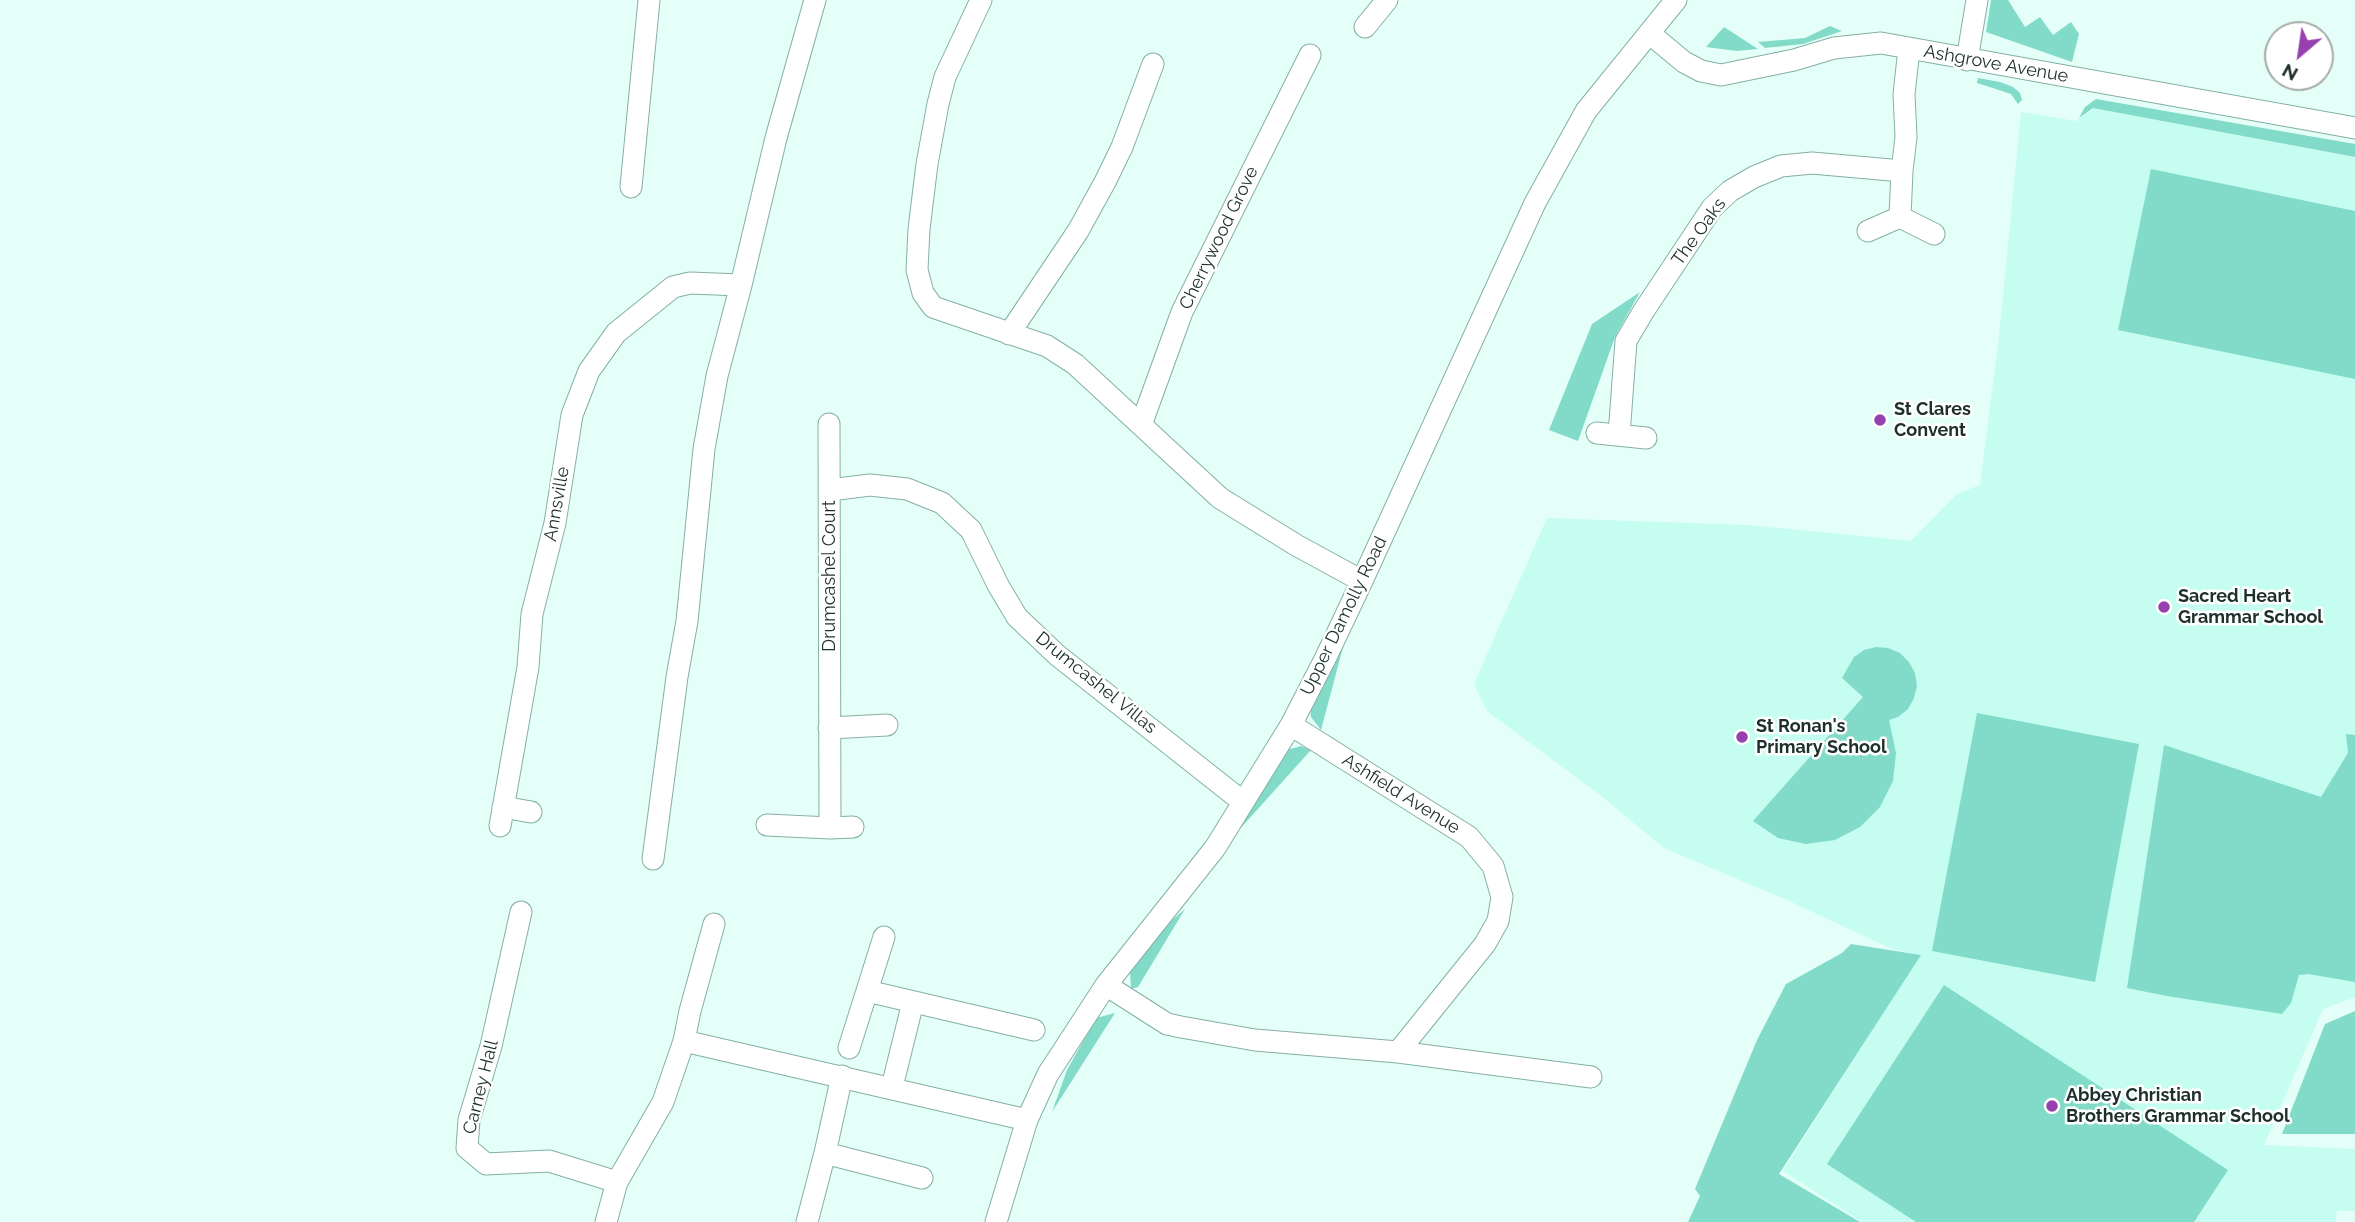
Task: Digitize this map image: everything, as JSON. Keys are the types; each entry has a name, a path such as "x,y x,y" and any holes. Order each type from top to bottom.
{"street":[{"path":"631,187 649,0"},
{"path":"653,859 687,621 704,449 717,376 776,138 815,0"},
{"path":"981,0 945,78 927,164 917,270 923,292 933,307 1047,346 1075,365 1220,498 1296,545 1362,581"},
{"path":"1365,27 1387,0"},
{"name":"Upper Damolly Road","path":"996,1222 1027,1120 1048,1074 1106,985 1215,848 1291,725 1362,581 1535,203 1586,111 1676,0"},
{"path":"1967,60 1977,0"},
{"name":"Ashgrove Avenue","path":"1649,33 1685,62 1701,71 1721,75 1744,72 1834,48 1881,43 2355,128"},
{"path":"1900,217 1906,137 1903,94 1909,49"},
{"name":"Cherrywood Grove","path":"1140,425 1182,312 1310,55"},
{"path":"1009,334 1078,231 1105,182 1122,147 1153,64"},
{"name":"The Oaks","path":"1619,435 1626,341 1712,208 1730,191 1781,166 1812,163 1902,171"},
{"path":"1868,231 1900,217"},
{"path":"1900,217 1934,234"},
{"name":"Annsville","path":"531,812 502,816 528,667 532,614 555,523 572,415 589,371 616,333 673,287 690,283 741,285"},
{"name":"Drumcashel Court","path":"829,424 830,828"},
{"path":"1597,433 1646,438"},
{"name":"Drumcashel Villas","path":"830,490 882,486 906,489 942,503 971,530 1017,617 1057,655 1243,802"},
{"path":"829,728 887,725"},
{"name":"Ashfield Avenue","path":"1291,725 1469,837 1493,866 1502,897 1499,921 1485,943 1398,1052"},
{"path":"767,825 853,827"},
{"name":"Carney Hall","path":"521,912 491,1046 469,1120 467,1148 486,1164 549,1161 617,1182"},
{"path":"606,1222 617,1182 663,1102 684,1041 714,924"},
{"path":"849,1048 884,937"},
{"path":"1106,985 1167,1024 1255,1040 1398,1052 1591,1077"},
{"path":"867,991 1034,1030"},
{"path":"892,1087 913,1002"},
{"path":"684,1041 1027,1120"},
{"path":"807,1222 842,1076"},
{"path":"825,1153 922,1178"}],"shaded area":[{"path":"1991,0 2008,0 2025,27 2040,17 2053,35 2071,22 2079,34 2072,62 1986,32"},
{"path":"1830,26 1842,31 1803,44 1765,48 1758,42 1805,38"},
{"path":"1724,27 1758,49 1737,51 1706,47"},
{"path":"1978,78 2013,87 2020,93 2022,100 2018,104 2011,94 1977,83"},
{"path":"2096,99 2355,144 2355,157 2093,108 2079,118 2085,107"},
{"path":"2094,108 2355,157 2355,997 2323,1009 2264,1145 2355,1149 2355,1211 2337,1211 2336,1222 1862,1222 1783,1171 1920,955 1892,949 1787,900 1664,848 1605,799 1487,711 1474,684 1547,518 1748,525 1911,541 1957,494 1980,485 1999,336 2021,112 2076,121"},
{"path":"2151,169 2355,211 2355,379 2118,330"},
{"path":"1640,292 1615,337 1578,441 1549,430 1592,324"},
{"path":"1346,636 1321,730 1311,717 1310,707"},
{"path":"1876,647 1900,653 1915,673 1917,686 1908,709 1889,720 1896,753 1893,781 1880,807 1860,827 1835,840 1806,844 1778,838 1753,821 1863,697 1842,678 1854,657 1864,650"},
{"path":"1977,713 2139,744 2095,982 1932,951"},
{"path":"2346,734 2355,735 2355,982 2308,974 2299,975 2291,1003 2282,1014 2127,988 2164,745 2321,797 2348,753"},
{"path":"1301,746 1311,750 1229,841 1283,751"},
{"path":"1185,909 1138,987 1131,989 1130,970 1145,943"},
{"path":"1851,944 1921,955 1779,1174 1860,1222 1688,1222 1700,1196 1695,1189 1757,1040 1786,984 1842,953"},
{"path":"1944,985 2228,1170 2194,1222 1916,1222 1827,1164"},
{"path":"2355,1011 2355,1134 2282,1134 2325,1024"},
{"path":"1115,1013 1052,1112 1067,1070 1096,1018"}],"place":[{"name":"St Clares Convent","path":"1880,420"},
{"name":"Sacred Heart Grammar School","path":"2164,607"},
{"name":"St Ronan's Primary School","path":"1742,737"},
{"name":"Abbey Christian Brothers Grammar School","path":"2052,1106"}]}
